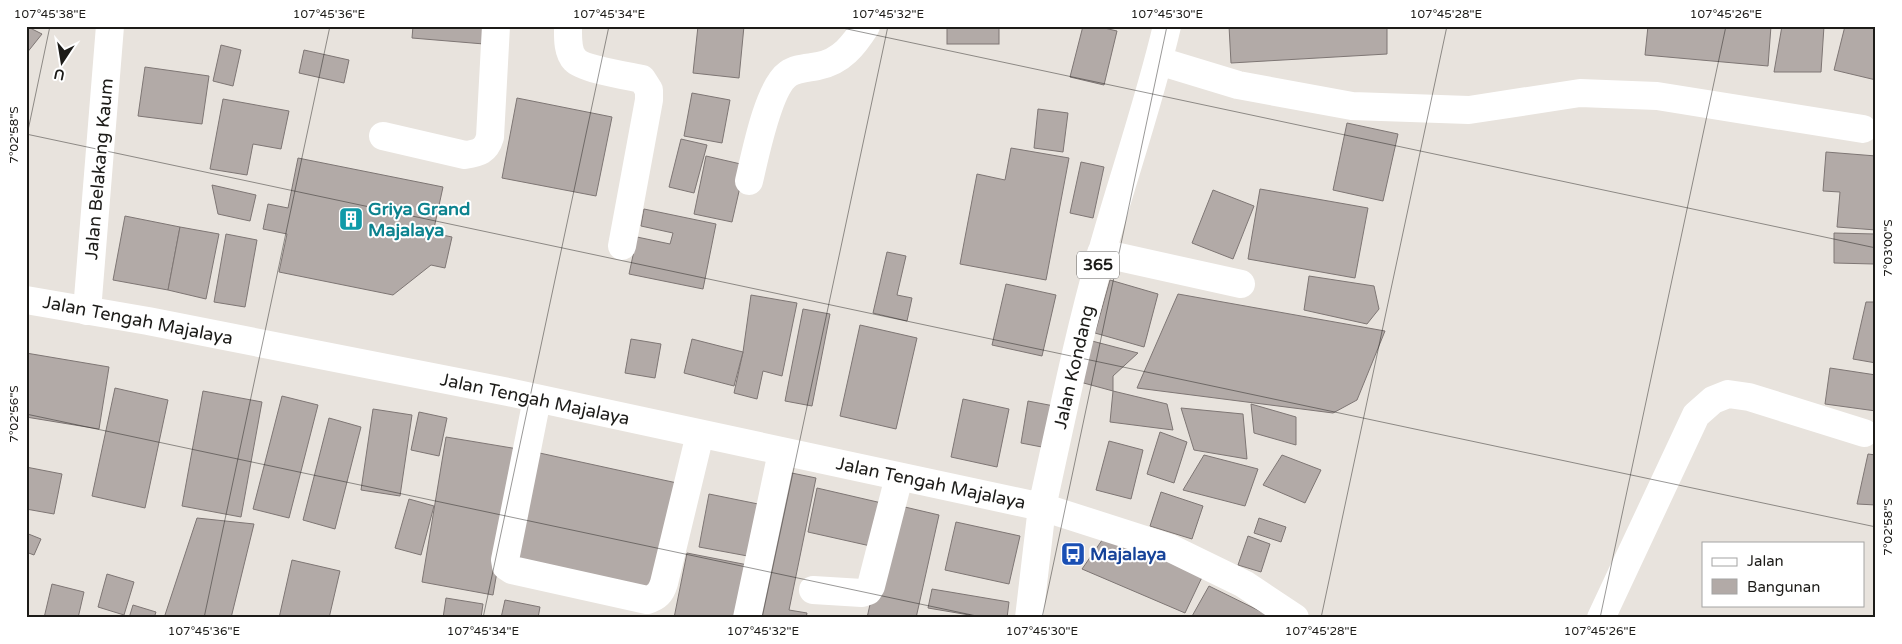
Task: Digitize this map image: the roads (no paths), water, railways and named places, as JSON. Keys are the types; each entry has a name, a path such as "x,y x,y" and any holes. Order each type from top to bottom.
{"street":[{"name":"Jalan Belakang Kaum","path":"87,312 110,26"},
{"path":"383,136 465,155 478,153 485,149 490,137 496,26"},
{"path":"568,26 568,41 574,60 583,66 642,79 649,90 649,100 622,246"},
{"path":"749,180 761,127 779,85 788,74 801,68 820,66 841,57 853,45 866,26"},
{"name":"Jalan Kondang","path":"1029,618 1042,507 1080,336 1101,253 1159,61 1166,26"},
{"path":"1159,61 1238,85 1352,106 1468,110 1580,93 1658,96 1863,129"},
{"path":"1101,253 1242,284"},
{"name":"Jalan Tengah Majalaya","path":"26,300 178,327 537,398 1042,507 1170,548 1244,584 1295,618"},
{"path":"1601,618 1696,414 1713,400 1728,394 1749,397 1864,433"},
{"path":"537,398 505,560 506,566 512,570 646,600 657,596 664,583 700,434"},
{"path":"747,618 782,452"},
{"path":"814,590 862,593 868,591 871,586 900,477"}],"place":[{"name":"Griya Grand Majalaya","path":"351,219"},
{"name":"Majalaya","path":"1073,554"}]}
